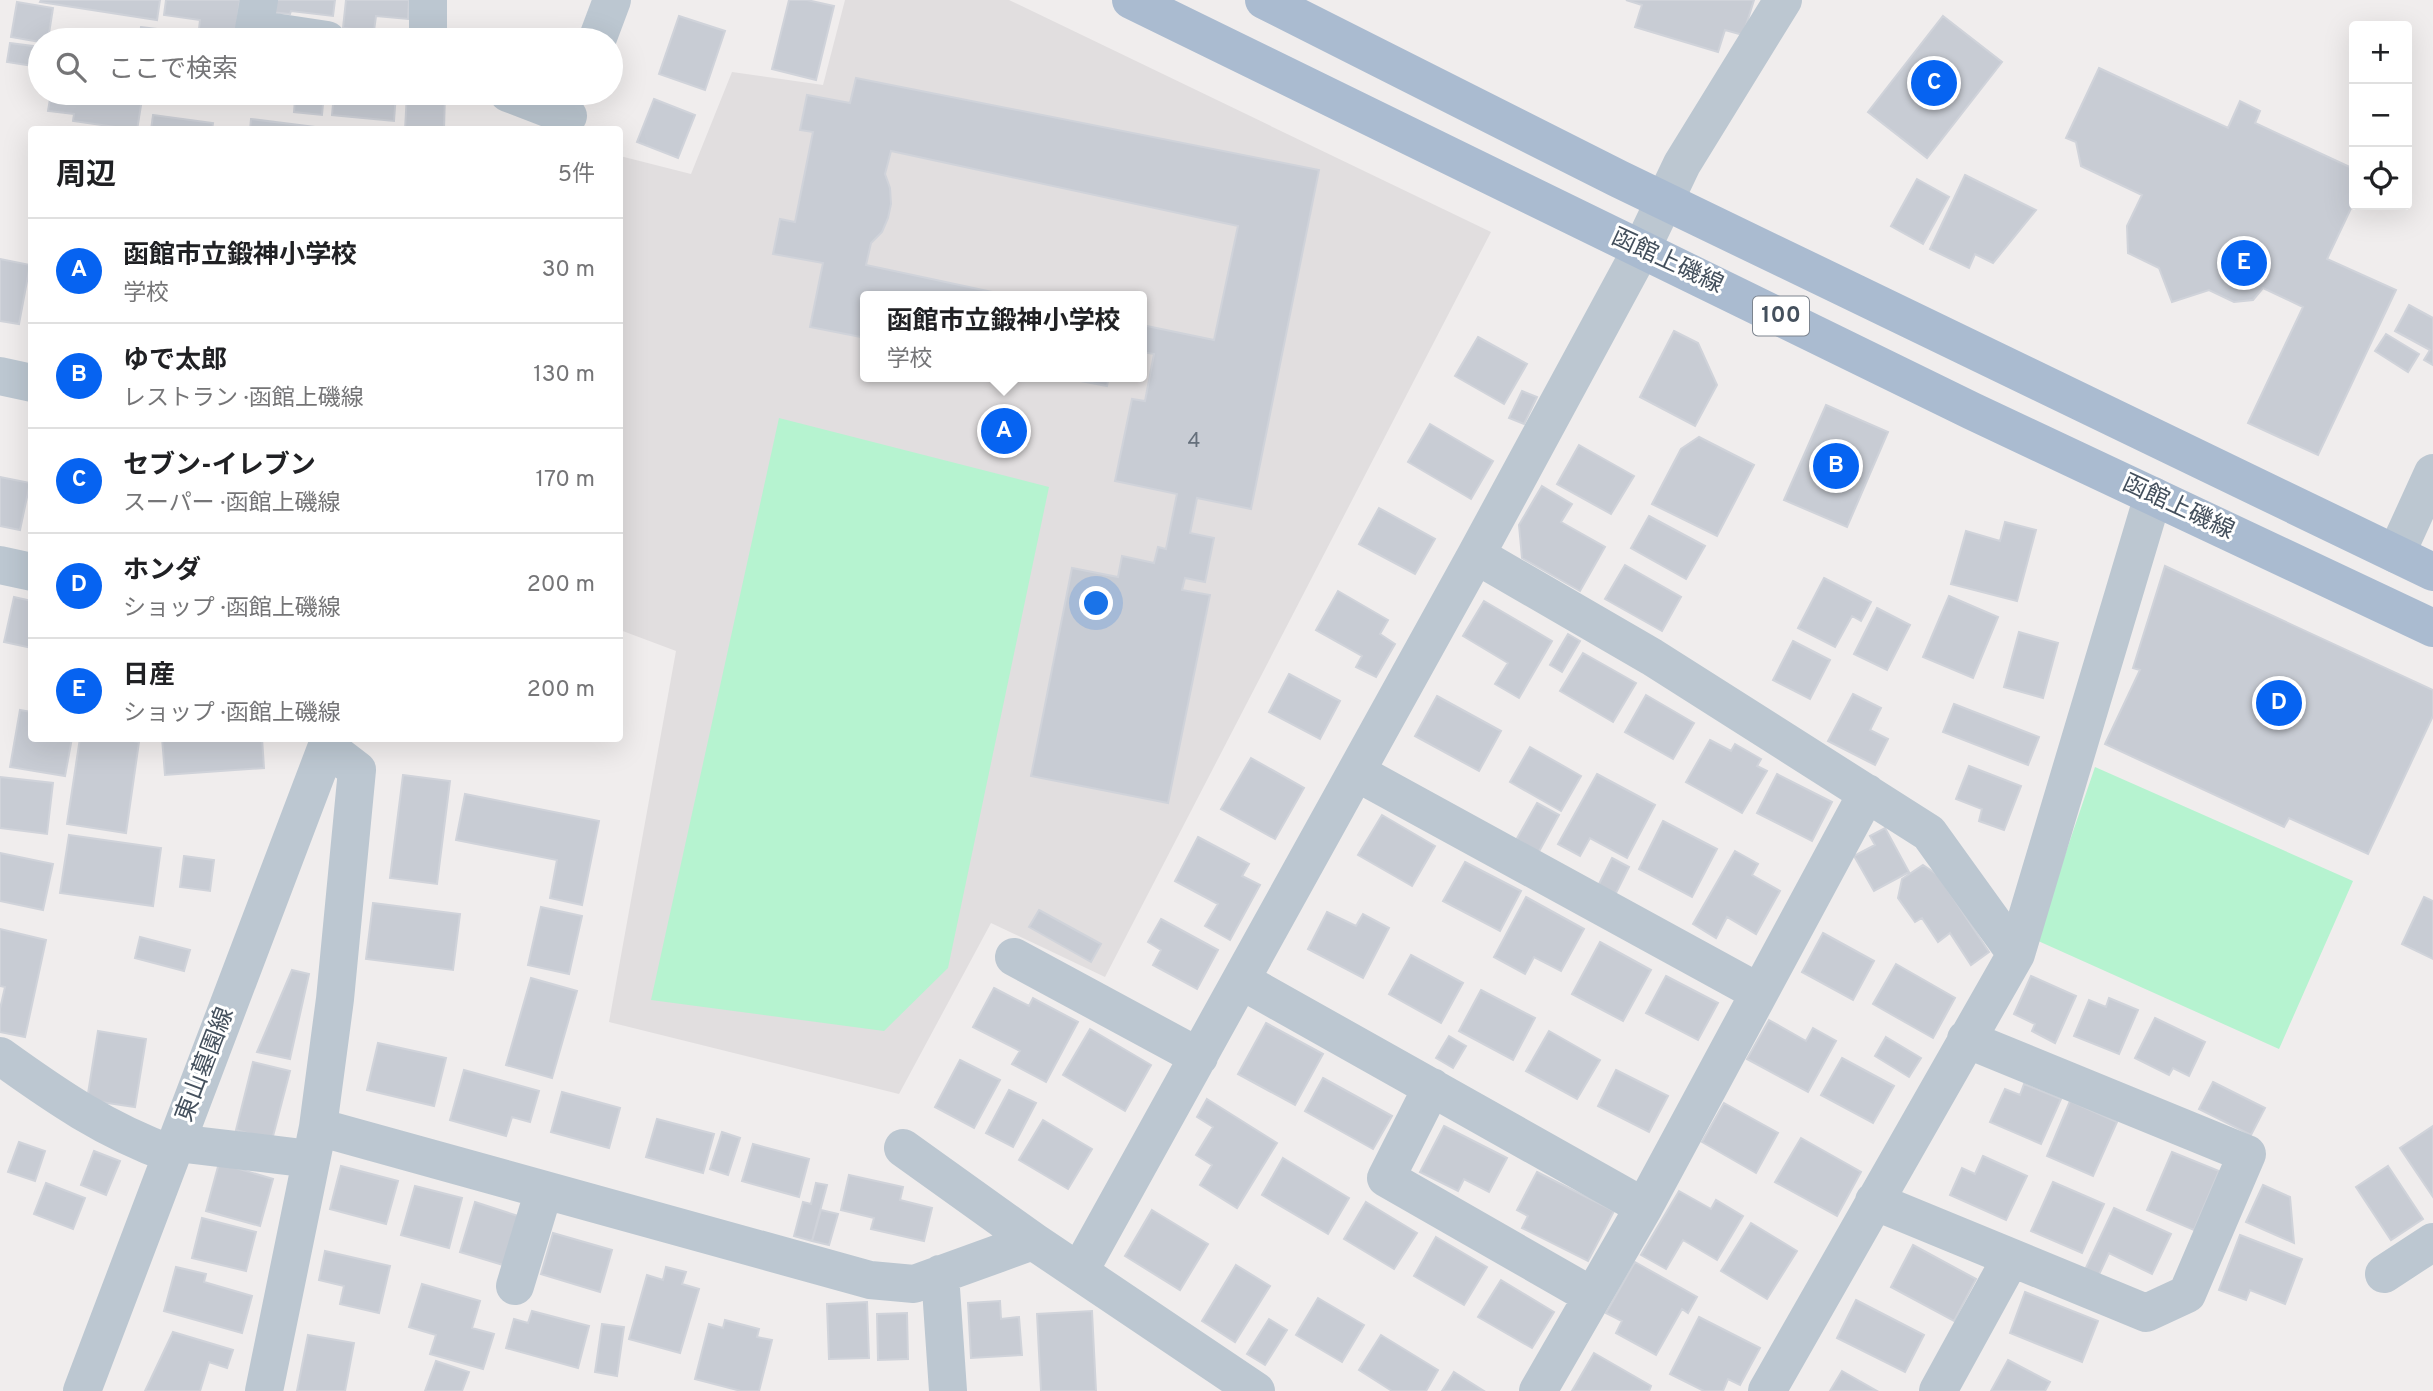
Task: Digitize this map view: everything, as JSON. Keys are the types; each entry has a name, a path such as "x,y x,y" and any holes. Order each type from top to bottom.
{"main road":[{"name":"函館上磯線","path":"1131,0 1972,411 2433,628"},
{"name":"100","path":"1264,0 1665,201 2433,572"}],"street":[{"path":"254,28 259,0"},
{"path":"428,0 428,28"},
{"path":"602,28 612,0"},
{"path":"1079,1272 1476,555 1641,250 1682,164 1783,0"},
{"path":"545,105 569,113"},
{"path":"0,376 28,382"},
{"path":"2396,554 2433,473"},
{"path":"1767,1391 2016,954 2153,496"},
{"path":"1476,555 1652,657 1929,833 2016,954"},
{"path":"0,565 28,571"},
{"path":"264,1391 315,1143 341,936 357,771 329,743"},
{"name":"東山墓園線","path":"82,1391 329,743"},
{"path":"1356,772 1758,992"},
{"path":"1538,1391 1644,1207 1867,793"},
{"path":"1014,957 1199,1057"},
{"path":"1242,981 1644,1207"},
{"path":"1874,1201 2146,1313 2187,1294 2247,1154 1966,1039"},
{"path":"0,1056 64,1103 135,1141 174,1149 315,1143 544,1190 870,1280 914,1284 1033,1241"},
{"path":"1433,1087 1385,1178 1592,1296"},
{"path":"903,1148 1033,1241 1256,1391"},
{"path":"515,1286 544,1190"},
{"path":"2384,1275 2433,1242"},
{"path":"1938,1391 2011,1258"},
{"path":"940,1275 948,1391"}],"shaded area":[{"path":"845,0 1009,0 1491,232 1105,977 991,923 899,1094 609,1022 676,651 623,631 623,157 691,174 732,72 823,85"}],"green space":[{"path":"779,418 1049,487 948,968 884,1031 651,1000"},
{"path":"2095,767 2353,881 2279,1049 2036,940"}],"building":[{"path":"160,0 157,20 40,2"},
{"path":"166,0 240,0 236,28 199,28 200,20 164,15"},
{"path":"272,0 335,0 333,16 291,11 290,14 270,12"},
{"path":"346,0 409,0 408,19 376,16 374,28 343,28"},
{"path":"789,0 807,0 834,6 816,80 772,69"},
{"path":"1626,0 1754,0 1743,35 1725,30 1718,52 1635,27 1642,5"},
{"path":"17,2 53,8 50,28 28,28 28,40 11,37"},
{"path":"679,16 725,31 705,90 659,74"},
{"path":"1943,16 2002,62 1927,158 1868,112"},
{"path":"10,43 28,45 28,65 7,62"},
{"path":"2099,68 2228,128 2240,101 2260,111 2255,123 2349,167 2350,210 2327,259 2396,290 2318,455 2248,423 2303,307 2263,288 2253,300 2234,302 2209,290 2172,302 2159,268 2128,253 2127,226 2142,195 2081,166 2076,142 2066,138"},
{"path":"856,78 1319,170 1251,509 1197,498 1190,533 1214,538 1205,582 1185,578 1182,590 1210,595 1168,803 1031,776 1072,568 1118,577 1122,556 1154,563 1158,547 1166,549 1177,494 1115,481 1132,399 1145,401 1154,354 1147,353 1147,326 1214,340 1238,226 891,151 885,174 890,188 888,218 882,232 871,243 866,265 988,291 860,291 860,337 810,327 823,263 773,254 780,219 795,222 813,132 800,130 807,95 850,103"},
{"path":"654,99 695,115 678,158 637,142"},
{"path":"49,105 141,105 138,126 109,126 73,121 74,114 48,111"},
{"path":"295,105 323,105 322,115 294,112"},
{"path":"333,105 395,105 394,121 332,115"},
{"path":"406,105 445,105 444,126 405,126"},
{"path":"153,115 213,123 213,126 152,126"},
{"path":"251,119 307,126 250,126"},
{"path":"1965,175 2036,210 1993,263 1975,254 1969,268 1930,249"},
{"path":"1917,179 1949,197 1923,244 1891,226"},
{"path":"0,259 28,265 19,324 0,321"},
{"path":"2409,305 2433,318 2433,365 2424,360 2430,350 2395,331"},
{"path":"1674,331 1698,343 1717,385 1695,426 1640,397"},
{"path":"2386,334 2419,354 2408,372 2375,351"},
{"path":"1478,337 1527,364 1504,404 1455,376"},
{"path":"1086,382 1108,382 1107,386"},
{"path":"1522,391 1537,397 1524,424 1509,418"},
{"path":"1826,405 1888,432 1847,527 1784,500"},
{"path":"1430,424 1493,461 1471,499 1408,462"},
{"path":"1699,437 1754,465 1717,536 1652,504 1681,449"},
{"path":"1579,445 1634,476 1611,514 1557,484"},
{"path":"0,477 28,483 20,530 0,526"},
{"path":"1542,486 1572,504 1561,522 1605,547 1580,591 1522,558 1519,525"},
{"path":"1379,508 1435,539 1415,574 1359,544"},
{"path":"1649,516 1705,546 1686,579 1631,548"},
{"path":"2005,522 2036,530 2017,601 1951,584 1966,531 2000,541"},
{"path":"1625,565 1681,597 1662,631 1605,599"},
{"path":"2165,566 2433,690 2433,716 2368,854 2289,818 2284,827 2105,744 2140,670 2133,668"},
{"path":"1824,578 1871,602 1861,621 1852,616 1835,647 1798,628"},
{"path":"1338,591 1388,620 1380,634 1395,644 1376,677 1356,667 1362,656 1316,630"},
{"path":"1949,596 1998,617 1973,678 1923,657"},
{"path":"14,597 28,600 28,647 4,642"},
{"path":"1484,601 1552,641 1519,698 1495,684 1508,663 1463,636"},
{"path":"1877,608 1910,625 1887,670 1854,654"},
{"path":"2019,632 2058,643 2043,698 2004,687"},
{"path":"1568,634 1580,641 1562,672 1550,665"},
{"path":"1793,641 1830,660 1810,699 1773,680"},
{"path":"1583,653 1636,683 1613,722 1560,691"},
{"path":"1289,674 1340,701 1320,739 1269,712"},
{"path":"1853,694 1881,708 1870,730 1888,739 1875,765 1828,741"},
{"path":"1646,695 1694,723 1673,759 1625,732"},
{"path":"1437,696 1501,731 1479,771 1415,736"},
{"path":"1954,704 2039,737 2028,765 1943,732"},
{"path":"20,710 28,711 28,742 71,742 65,776 10,767"},
{"path":"1710,740 1731,751 1735,744 1761,759 1757,766 1767,771 1742,813 1686,782"},
{"path":"79,742 139,742 126,833 67,824"},
{"path":"162,742 262,742 264,768 165,775"},
{"path":"1530,747 1581,776 1561,811 1510,782"},
{"path":"1251,758 1304,788 1275,839 1221,809"},
{"path":"1969,766 2021,786 2004,830 1979,821 1982,809 1956,799"},
{"path":"1597,774 1655,805 1627,858 1590,838 1580,856 1558,844"},
{"path":"1777,774 1832,802 1812,841 1757,813"},
{"path":"403,775 450,781 437,884 390,878"},
{"path":"0,777 53,783 47,834 0,828"},
{"path":"465,794 599,821 582,905 550,898 557,860 456,840"},
{"path":"1537,803 1559,815 1537,855 1515,842"},
{"path":"1382,815 1435,846 1412,886 1358,855"},
{"path":"1663,821 1717,849 1692,897 1639,869"},
{"path":"1885,828 1909,872 1874,891 1854,856 1875,845 1870,836"},
{"path":"69,835 161,848 153,906 60,893"},
{"path":"1198,837 1249,864 1242,876 1260,885 1230,940 1205,926 1218,904 1175,881"},
{"path":"1735,851 1758,864 1752,875 1780,891 1756,934 1727,917 1716,938 1693,924"},
{"path":"0,853 53,864 43,910 0,901"},
{"path":"184,856 214,860 210,891 180,887"},
{"path":"1612,858 1629,867 1615,895 1598,886"},
{"path":"1465,862 1521,891 1500,931 1443,901"},
{"path":"1923,865 1938,875 1989,952 1971,965 1950,933 1938,942 1922,918 1915,922 1898,898 1902,879"},
{"path":"1526,897 1584,929 1561,971 1534,957 1525,974 1494,957"},
{"path":"2424,897 2433,901 2433,959 2402,944"},
{"path":"373,903 460,914 453,970 366,959"},
{"path":"541,907 582,916 569,974 528,965"},
{"path":"1039,910 1101,944 1091,962 1029,927"},
{"path":"1327,912 1356,926 1363,914 1389,928 1363,978 1308,949"},
{"path":"1161,919 1218,950 1197,989 1153,965 1161,950 1148,942"},
{"path":"0,929 46,940 25,1037 0,1032 0,1009 5,987 0,986"},
{"path":"1823,933 1874,961 1853,1000 1802,972"},
{"path":"140,937 190,950 184,971 135,958"},
{"path":"1600,942 1651,970 1623,1021 1572,994"},
{"path":"1411,955 1463,983 1441,1023 1389,994"},
{"path":"1896,964 1955,998 1933,1038 1873,1004"},
{"path":"292,970 309,974 290,1059 257,1052"},
{"path":"1666,976 1718,1003 1698,1040 1646,1013"},
{"path":"2031,976 2076,996 2055,1043 2032,1031 2035,1024 2014,1014"},
{"path":"531,978 577,991 552,1078 506,1065"},
{"path":"994,988 1029,1006 1033,998 1078,1022 1046,1082 1012,1064 1020,1051 973,1027"},
{"path":"1481,990 1535,1018 1513,1060 1459,1031"},
{"path":"2109,998 2138,1010 2119,1054 2074,1036 2089,1000 2106,1007"},
{"path":"2155,1018 2205,1042 2189,1076 2173,1068 2169,1075 2135,1058"},
{"path":"1769,1020 1806,1041 1813,1028 1836,1041 1808,1092 1747,1059"},
{"path":"1266,1023 1323,1054 1295,1105 1238,1074"},
{"path":"1090,1029 1151,1065 1125,1111 1063,1075"},
{"path":"98,1031 146,1039 135,1107 87,1100"},
{"path":"1549,1031 1600,1060 1577,1099 1526,1071"},
{"path":"1449,1036 1466,1046 1453,1068 1436,1058"},
{"path":"1886,1037 1921,1058 1909,1077 1875,1056"},
{"path":"378,1043 446,1058 434,1106 367,1090"},
{"path":"1842,1058 1894,1086 1873,1123 1821,1095"},
{"path":"960,1060 1000,1080 974,1128 935,1107"},
{"path":"253,1062 290,1071 272,1140 236,1130"},
{"path":"464,1070 539,1091 530,1122 512,1117 506,1136 450,1120"},
{"path":"1616,1070 1668,1096 1649,1132 1598,1106"},
{"path":"1323,1078 1392,1116 1373,1149 1305,1111"},
{"path":"2213,1082 2265,1108 2251,1135 2199,1109"},
{"path":"2024,1084 2061,1099 2041,1144 1990,1122 2005,1089 2020,1095"},
{"path":"1009,1090 1036,1103 1013,1147 986,1133"},
{"path":"562,1092 620,1108 609,1148 551,1132"},
{"path":"1207,1099 1277,1143 1237,1208 1200,1185 1212,1165 1196,1155 1213,1127 1197,1117"},
{"path":"2070,1101 2117,1122 2093,1176 2047,1156"},
{"path":"1724,1103 1778,1133 1756,1173 1702,1142"},
{"path":"657,1119 714,1134 703,1173 646,1157"},
{"path":"1043,1120 1092,1149 1068,1189 1019,1160"},
{"path":"1444,1126 1507,1158 1489,1192 1464,1179 1458,1191 1420,1172"},
{"path":"2433,1126 2433,1197 2400,1148"},
{"path":"722,1132 740,1138 728,1175 710,1169"},
{"path":"1801,1138 1861,1172 1837,1216 1775,1182"},
{"path":"19,1142 45,1151 35,1181 8,1172"},
{"path":"753,1144 809,1159 799,1197 742,1181"},
{"path":"94,1151 120,1161 106,1195 81,1185"},
{"path":"2172,1152 2219,1171 2194,1230 2147,1210"},
{"path":"1983,1156 2027,1176 2006,1220 1950,1195 1962,1168 1975,1174"},
{"path":"1283,1158 1349,1198 1328,1234 1262,1195"},
{"path":"219,1163 273,1179 260,1226 206,1211"},
{"path":"341,1166 398,1181 386,1224 330,1209"},
{"path":"2388,1166 2423,1219 2391,1240 2356,1187"},
{"path":"1537,1172 1614,1211 1588,1261 1522,1228 1528,1216 1517,1210"},
{"path":"849,1175 903,1187 900,1200 932,1208 924,1241 871,1229 874,1218 841,1210"},
{"path":"2053,1182 2104,1204 2082,1253 2031,1231"},
{"path":"46,1183 85,1198 73,1229 34,1214"},
{"path":"816,1183 827,1185 812,1241 794,1236 803,1202 811,1204"},
{"path":"2263,1185 2290,1197 2294,1243 2246,1222"},
{"path":"415,1186 462,1198 449,1248 401,1235"},
{"path":"1679,1191 1711,1209 1716,1200 1743,1216 1717,1260 1683,1240 1666,1269 1641,1255"},
{"path":"475,1202 518,1216 503,1265 460,1252"},
{"path":"1366,1202 1417,1233 1394,1269 1344,1239"},
{"path":"2114,1208 2171,1234 2152,1274 2109,1253 2096,1281 2083,1274"},
{"path":"821,1210 838,1214 829,1245 812,1241"},
{"path":"1152,1210 1208,1244 1180,1290 1125,1256"},
{"path":"202,1218 256,1232 246,1271 192,1258"},
{"path":"1751,1223 1797,1251 1767,1299 1721,1271"},
{"path":"553,1233 612,1250 600,1292 541,1274"},
{"path":"2240,1235 2302,1259 2285,1304 2250,1290 2246,1300 2219,1290"},
{"path":"1436,1237 1487,1267 1464,1305 1414,1276"},
{"path":"1913,1245 1976,1279 1954,1321 1891,1287"},
{"path":"325,1251 390,1266 379,1313 340,1304 344,1286 319,1280"},
{"path":"1635,1262 1697,1297 1688,1313 1682,1309 1656,1355 1616,1333 1622,1321 1606,1313"},
{"path":"1236,1265 1270,1286 1235,1342 1202,1321"},
{"path":"176,1267 206,1274 204,1282 252,1296 242,1333 164,1311"},
{"path":"666,1267 686,1272 682,1284 699,1289 680,1353 629,1339 647,1275 663,1280"},
{"path":"1501,1280 1554,1312 1532,1348 1478,1317"},
{"path":"422,1284 480,1301 472,1328 494,1334 483,1369 430,1354 436,1335 409,1327"},
{"path":"2025,1292 2098,1321 2082,1362 2010,1333"},
{"path":"1318,1298 1364,1325 1342,1362 1296,1335"},
{"path":"1856,1300 1924,1335 1905,1372 1837,1338"},
{"path":"1000,1301 1001,1319 1019,1317 1022,1355 971,1358 968,1303"},
{"path":"867,1302 869,1358 829,1359 827,1304"},
{"path":"532,1311 589,1326 578,1368 506,1348 514,1319 528,1323"},
{"path":"1092,1311 1096,1391 1041,1391 1037,1314"},
{"path":"907,1313 908,1359 878,1360 877,1314"},
{"path":"1699,1317 1760,1348 1740,1385 1728,1379 1723,1391 1704,1391 1670,1374"},
{"path":"1269,1319 1287,1330 1265,1365 1247,1354"},
{"path":"725,1320 759,1329 757,1337 772,1340 759,1391 741,1391 695,1379 709,1324 723,1328"},
{"path":"602,1324 624,1327 617,1376 595,1372"},
{"path":"173,1332 233,1350 227,1368 209,1362 200,1391 145,1391"},
{"path":"308,1335 354,1343 345,1391 297,1391"},
{"path":"1381,1335 1438,1370 1426,1391 1392,1391 1359,1370"},
{"path":"1594,1353 1651,1386 1649,1391 1572,1391"},
{"path":"2008,1360 2050,1382 2045,1391 1991,1391"},
{"path":"436,1361 469,1372 462,1391 425,1391"},
{"path":"1842,1371 1877,1391 1830,1391"},
{"path":"1454,1372 1484,1391 1442,1391"}],"place":[{"name":"セブン-イレブン","path":"1934,83"},
{"name":"日産","path":"2244,263"},
{"name":"函館市立鍛神小学校","path":"1004,431"},
{"name":"ゆで太郎","path":"1836,466"},
{"name":"ホンダ","path":"2279,703"}]}
